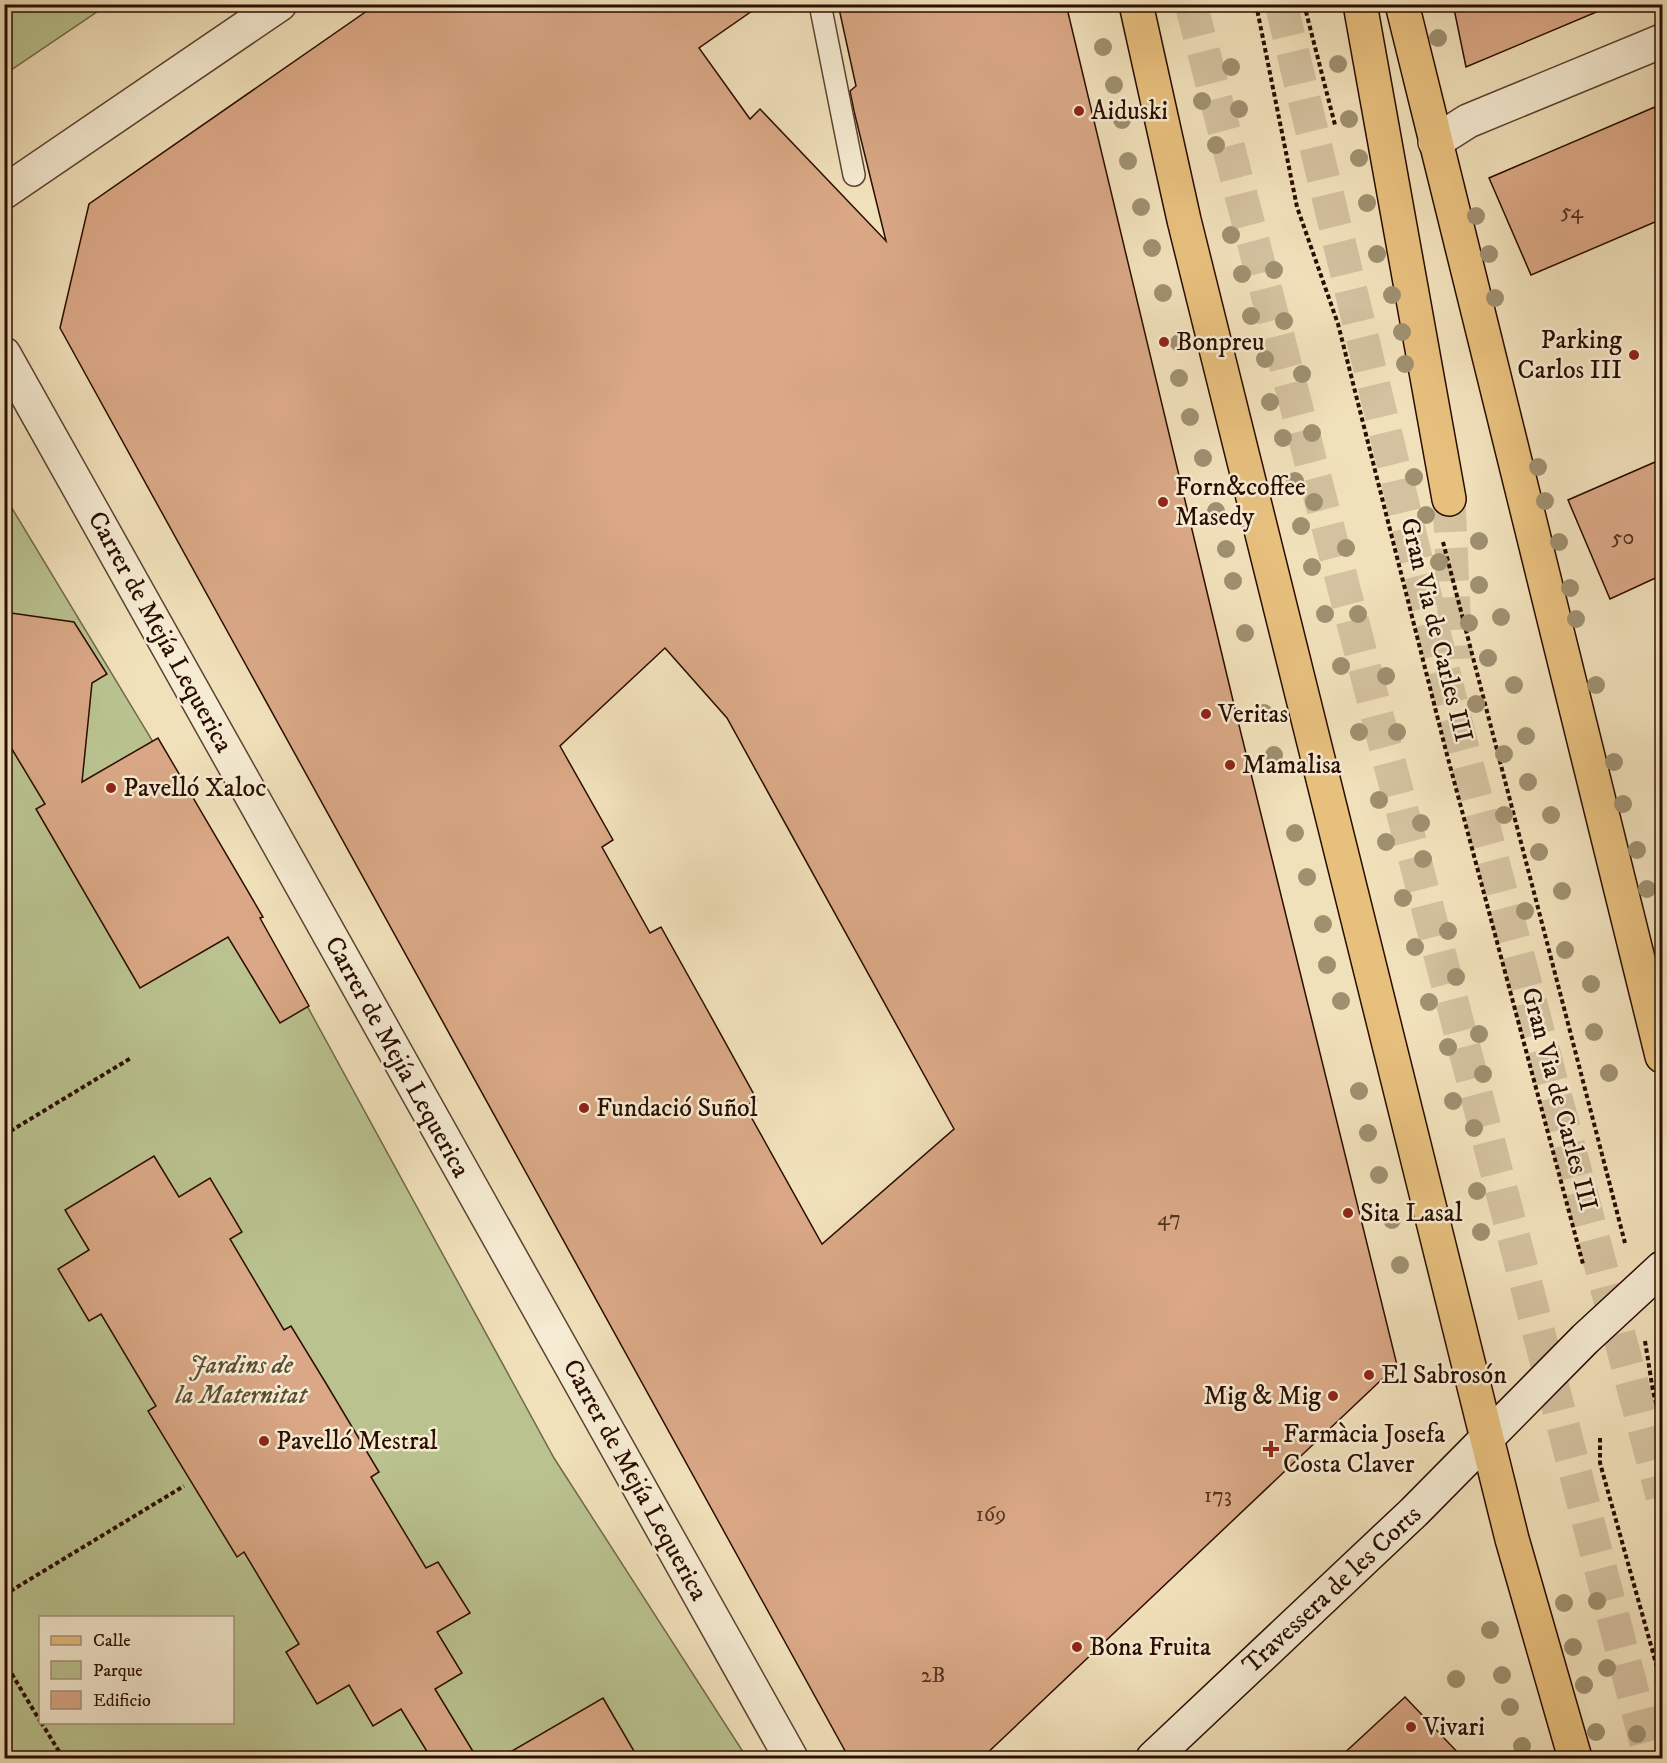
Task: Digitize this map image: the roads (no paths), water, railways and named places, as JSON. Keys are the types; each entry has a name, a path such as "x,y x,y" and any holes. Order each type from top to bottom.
{"main road":[{"path":"1136,4 1184,220 1512,1539 1575,1758"},
{"path":"1360,4 1449,499"},
{"path":"1402,4 1662,1056"}],"street":[{"path":"4,192 280,4"},
{"path":"1435,142 1468,121 1662,41"},
{"name":"Carrer de Mejía Lequerica","path":"4,354 791,1758"},
{"name":"Travessera de les Corts","path":"1153,1758 1487,1439 1585,1339 1662,1268"}],"lane":[{"path":"820,4 854,175"}],"tunnel":[{"path":"1191,4 1650,1758"},
{"path":"1281,4 1458,730 1662,1496"},
{"path":"1449,499 1456,659"}],"place":[{"name":"Aiduski","path":"1079,111"},
{"name":"Bonpreu","path":"1164,342"},
{"name":"Parking Carlos III","path":"1634,355"},
{"name":"Forn&coffee Masedy","path":"1163,502"},
{"name":"Veritas","path":"1206,714"},
{"name":"Mamalisa","path":"1230,765"},
{"name":"Pavelló Xaloc","path":"111,788"},
{"name":"Fundació Suñol","path":"584,1108"},
{"name":"Sita Lasal","path":"1348,1213"},
{"name":"El Sabrosón","path":"1369,1375"},
{"name":"Mig & Mig","path":"1333,1396"},
{"name":"Pavelló Mestral","path":"264,1441"},
{"name":"Farmàcia Josefa Costa Claver","path":"1271,1449"},
{"name":"Bona Fruita","path":"1077,1647"},
{"name":"Vivari","path":"1411,1727"}],"park label":[{"name":"Jardins de la Maternitat","path":"241,1380"}]}
